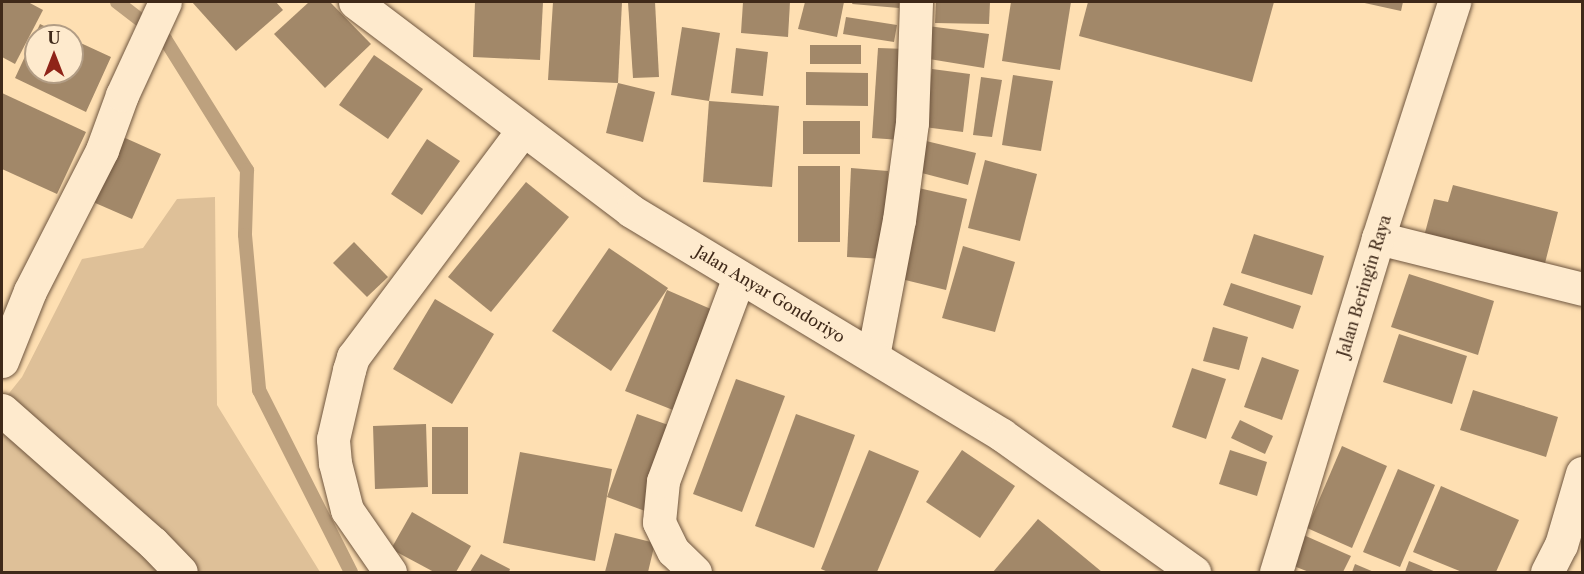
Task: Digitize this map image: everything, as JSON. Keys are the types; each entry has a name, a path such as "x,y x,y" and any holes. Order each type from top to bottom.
{"street":[{"path":"2,361 30,291 102,150 122,95 165,2"},
{"name":"Jalan Anyar Gondoriyo","path":"355,2 631,211 1002,435 1194,573"},
{"path":"873,356 898,220 912,123 916,2"},
{"name":"Jalan Beringin Raya","path":"1276,573 1378,238 1455,2"},
{"path":"382,569 347,510 335,463 333,439 353,357 523,130"},
{"path":"1378,238 1582,289"},
{"path":"695,573 673,551 659,522 663,482 739,277"},
{"path":"2,410 153,543 181,573"},
{"path":"1547,573 1561,545 1582,473"}],"shaded area":[{"path":"215,197 217,405 320,572 2,572 2,402 22,377 82,259 143,248 177,199"}],"building":[{"path":"3,2 28,2 43,10 36,24 24,24 24,47 15,64 2,57"},
{"path":"192,2 276,2 283,10 236,51"},
{"path":"309,2 330,2 371,44 325,88 274,34"},
{"path":"475,2 543,2 540,60 473,57"},
{"path":"553,2 622,2 618,83 548,80"},
{"path":"628,2 655,2 659,77 633,78"},
{"path":"743,2 790,2 788,37 741,33"},
{"path":"805,2 844,2 837,37 798,29"},
{"path":"853,2 899,2 899,8 852,4"},
{"path":"936,2 990,2 989,24 935,23"},
{"path":"1011,2 1071,2 1060,70 1002,61"},
{"path":"1088,2 1274,2 1252,82 1079,36"},
{"path":"1360,2 1403,2 1401,11"},
{"path":"846,17 897,25 894,42 843,34"},
{"path":"928,26 989,34 984,68 923,58"},
{"path":"682,27 720,33 709,101 671,95"},
{"path":"84,45 111,57 86,112 28,84 84,84"},
{"path":"810,45 861,45 861,64 810,64"},
{"path":"736,48 768,52 763,96 731,93"},
{"path":"878,48 907,49 901,140 872,138"},
{"path":"374,55 423,89 388,139 339,105"},
{"path":"24,59 24,82 15,78"},
{"path":"932,69 970,74 963,132 924,127"},
{"path":"806,72 868,73 868,106 806,105"},
{"path":"1013,75 1053,81 1041,151 1002,145"},
{"path":"981,77 1002,80 992,137 973,135"},
{"path":"618,83 655,92 643,142 606,133"},
{"path":"2,93 86,132 57,194 2,169"},
{"path":"709,101 779,106 772,187 703,182"},
{"path":"803,121 860,121 860,154 803,154"},
{"path":"123,137 161,154 132,219 93,202"},
{"path":"427,139 460,161 422,215 391,194"},
{"path":"922,140 976,153 968,185 914,171"},
{"path":"985,160 1037,174 1020,241 968,228"},
{"path":"798,166 840,166 840,242 798,242"},
{"path":"851,168 888,171 885,259 847,257"},
{"path":"526,182 569,217 491,312 448,277"},
{"path":"1453,185 1558,212 1543,271 1423,240 1434,199 1448,202"},
{"path":"914,187 967,199 946,290 893,277"},
{"path":"1254,234 1324,256 1312,295 1241,273"},
{"path":"354,242 388,277 367,297 333,263"},
{"path":"963,246 1015,262 995,332 942,318"},
{"path":"609,248 668,288 611,371 552,331"},
{"path":"1409,274 1494,301 1478,355 1391,327"},
{"path":"1231,283 1301,306 1293,329 1223,305"},
{"path":"667,290 720,313 678,412 625,391"},
{"path":"435,299 494,334 452,404 393,369"},
{"path":"1213,327 1248,337 1239,370 1203,361"},
{"path":"1399,334 1467,356 1452,404 1383,382"},
{"path":"1262,357 1299,370 1282,420 1244,407"},
{"path":"1192,368 1226,379 1206,439 1172,427"},
{"path":"736,379 785,396 742,512 693,494"},
{"path":"1473,390 1558,417 1546,457 1460,430"},
{"path":"637,414 674,427 645,511 607,497"},
{"path":"796,414 855,435 814,548 755,526"},
{"path":"1240,420 1273,436 1265,454 1231,438"},
{"path":"426,424 428,487 375,489 373,426"},
{"path":"432,427 468,427 468,494 432,494"},
{"path":"1342,446 1387,466 1352,548 1307,528"},
{"path":"869,450 919,471 877,572 828,572 821,569"},
{"path":"962,450 1015,486 980,538 926,502"},
{"path":"1230,450 1267,462 1257,496 1219,484"},
{"path":"520,452 612,469 595,561 503,543"},
{"path":"1398,469 1435,485 1400,567 1363,552"},
{"path":"1441,486 1519,520 1496,572 1462,572 1413,552"},
{"path":"412,512 471,546 456,572 434,572 391,549"},
{"path":"1038,519 1102,572 993,572"},
{"path":"615,533 655,543 648,572 605,572"},
{"path":"1299,533 1351,556 1343,572 1309,572 1286,563"},
{"path":"481,554 510,569 509,572 470,572"},
{"path":"1409,561 1436,572 1405,572"},
{"path":"1355,564 1374,572 1352,572"}],"waterway":[{"path":"117,2 165,39 247,170 245,235 259,390 351,572"}]}
